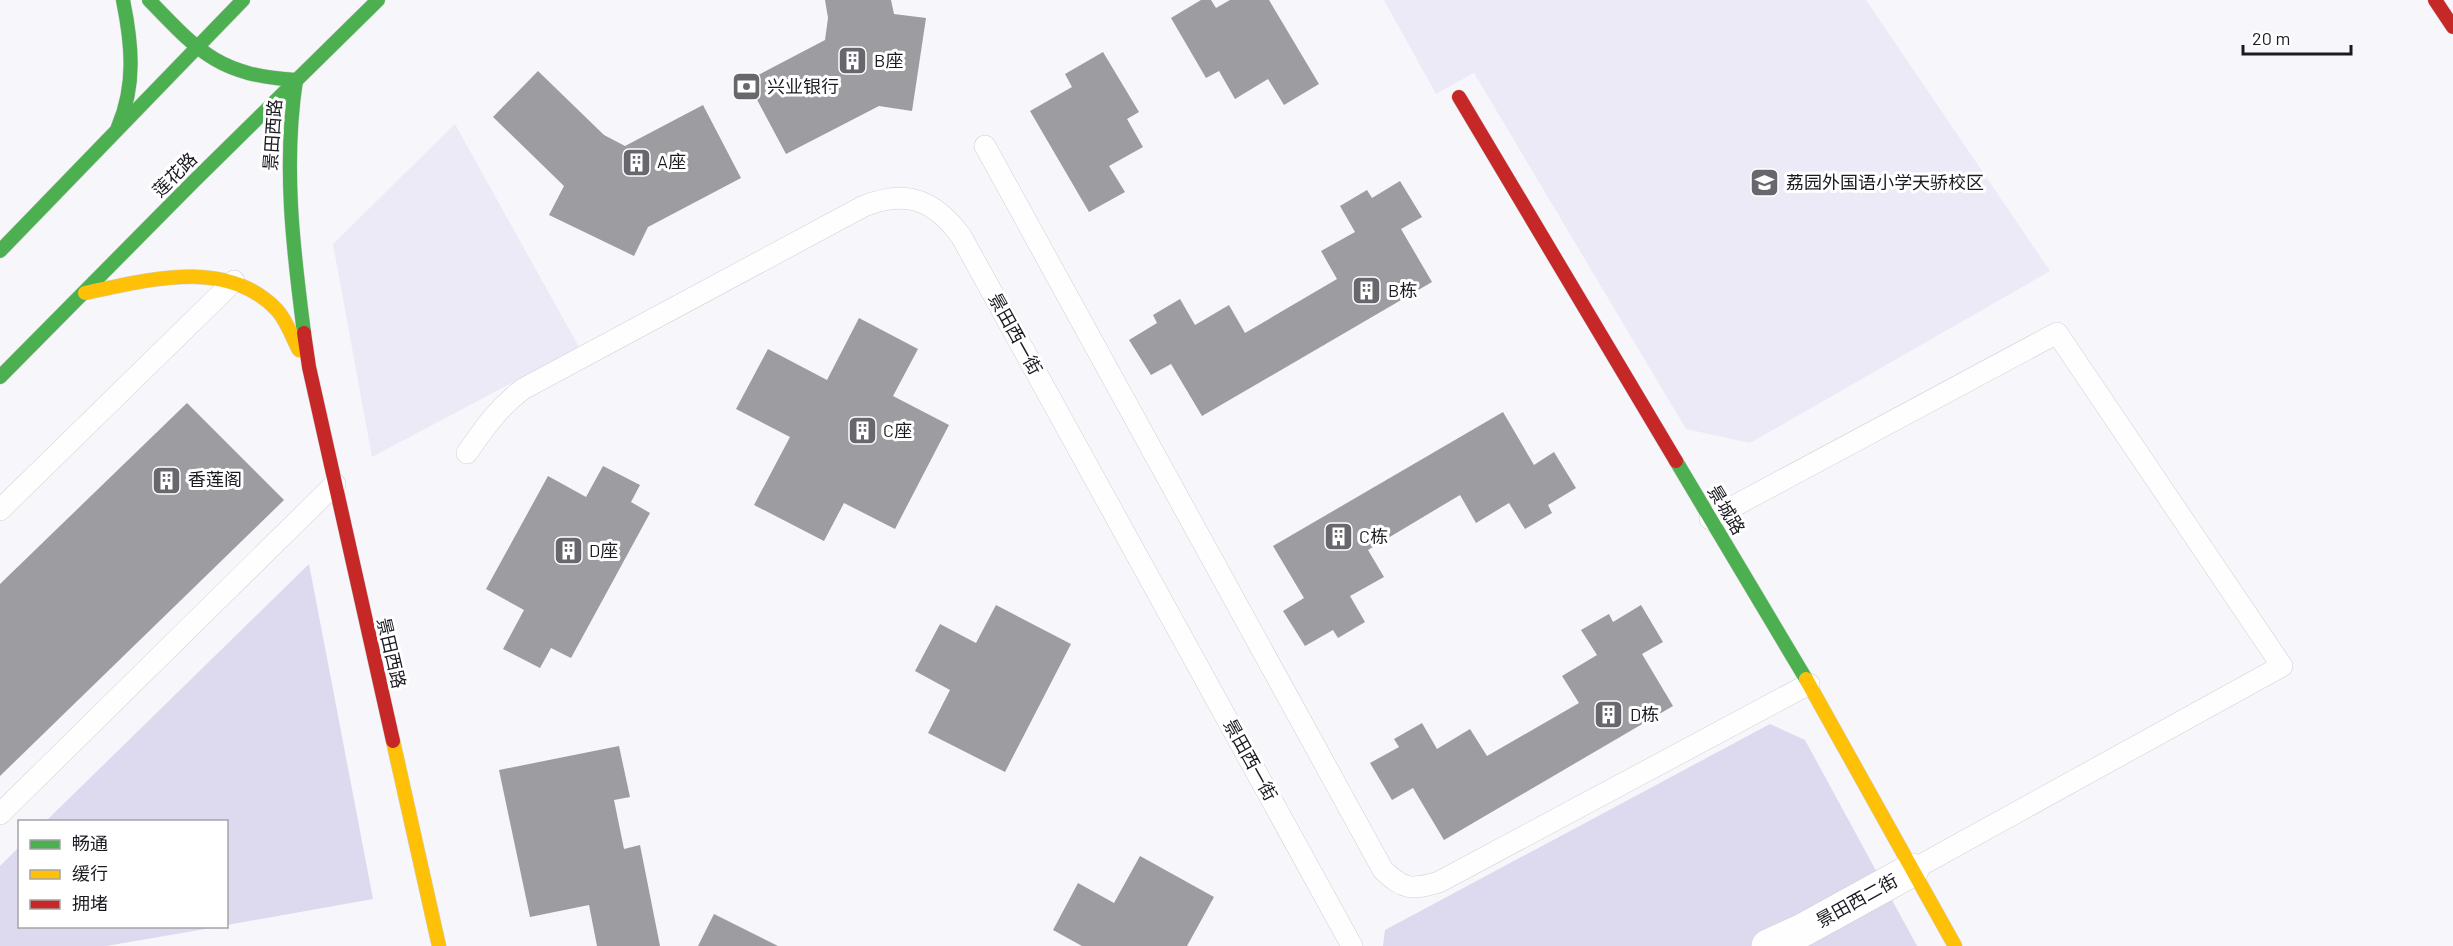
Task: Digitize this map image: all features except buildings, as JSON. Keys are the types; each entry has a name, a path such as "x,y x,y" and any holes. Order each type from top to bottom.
{"street":[{"path":"116,131 129,99 132,69 130,39 123,0"},
{"name":"景田西路","path":"149,0 197,50 218,63 246,75 268,80 296,80 289,122 288,174 309,367 439,946"},
{"path":"0,251 243,0"},
{"name":"莲花路","path":"0,377 378,0"},
{"path":"2435,0 2453,27"},
{"name":"景城路","path":"1459,97 1809,684 1955,946"},
{"name":"景田西路","path":"84,293 173,277 234,281 251,288 278,311 309,367"},
{"name":"景田西二街","path":"1768,946 1803,930 1912,870"}],"lane":[{"path":"985,146 1383,870 1398,885 1418,888 1439,882 1809,684"},
{"name":"景田西一街","path":"467,453 504,403 523,389 864,206 883,198 901,197 919,200 934,208 961,236 1352,946"},
{"path":"0,510 234,281"},
{"path":"1710,519 2057,333 2282,666 1912,870"},
{"path":"0,814 334,484"}],"shaded area":[{"name":"荔园外国语小学天骄校区","path":"1384,0 1866,0 2050,271 1750,443 1686,429 1474,73 1436,94"},
{"path":"455,124 579,347 372,457 333,244"},
{"path":"309,564 373,899 228,925 228,820 47,820"},
{"path":"1770,724 1805,740 1917,946 1383,946 1385,930"},
{"path":"18,848 18,928 211,928 106,946 0,946 0,866"}],"traffic: fast":[{"path":"118,127 128,96 131,64 129,32 123,0"},
{"path":"149,0 183,34 213,58 248,73 296,80 290,143 290,175 293,238 304,333"},
{"path":"0,251 243,0"},
{"path":"0,377 378,0"},
{"path":"1676,461 1806,679"}],"traffic: slow":[{"path":"85,293 134,283 186,277 211,278 235,283 257,294 281,314 299,350"},
{"path":"1806,679 1955,946"},
{"path":"393,741 439,946"}],"traffic: jam":[{"path":"2435,0 2453,27"},
{"path":"1459,97 1676,461"},
{"path":"304,333 309,367 393,741"}],"place":[{"name":"B座","path":"853,61"},
{"name":"兴业银行","path":"746,87"},
{"name":"A座","path":"636,162"},
{"name":"荔园外国语小学天骄校区","path":"1765,183"},
{"name":"B栋","path":"1367,291"},
{"name":"C座","path":"862,431"},
{"name":"香莲阁","path":"167,480"},
{"name":"C栋","path":"1338,537"},
{"name":"D座","path":"568,551"},
{"name":"D栋","path":"1609,715"}]}
